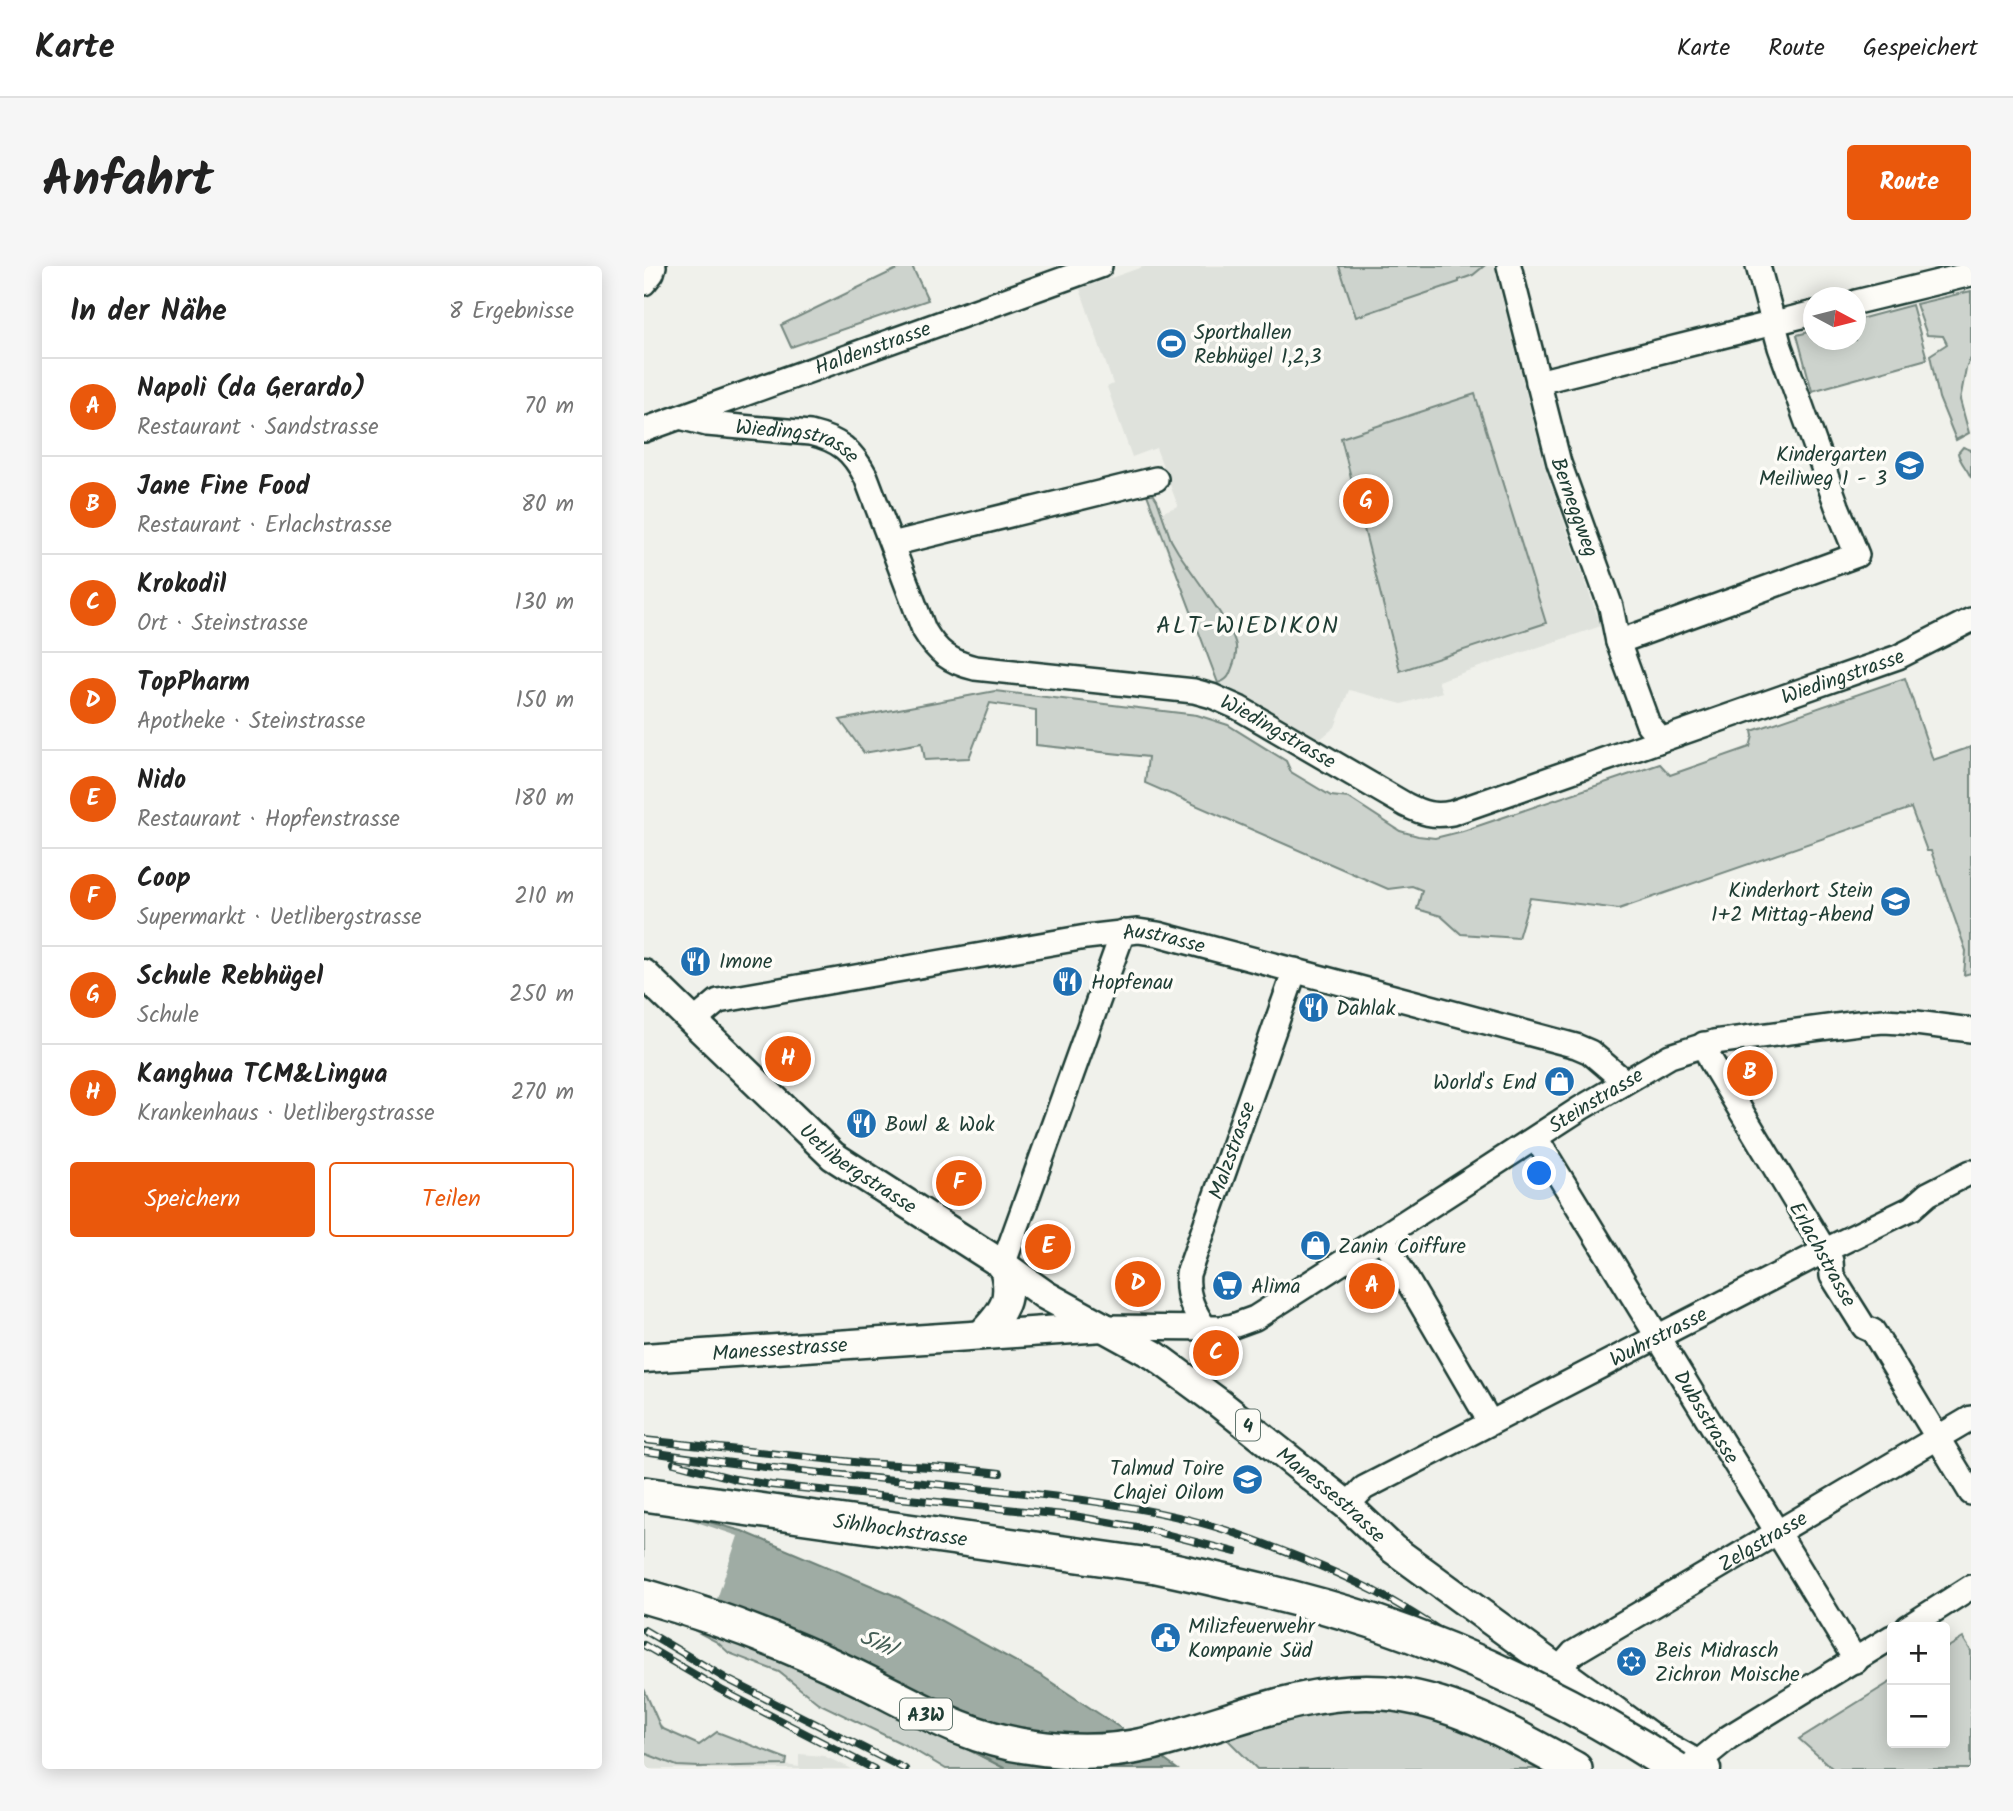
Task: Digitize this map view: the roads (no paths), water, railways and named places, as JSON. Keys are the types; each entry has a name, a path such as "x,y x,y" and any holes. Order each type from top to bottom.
{"highway":[{"name":"Sihlhochstrasse","path":"644,1494 1156,1566 1295,1598 1373,1622 1449,1651 1536,1689 1693,1767"},
{"name":"A3W","path":"644,1596 750,1629 857,1677 933,1717 983,1737 1013,1744 1057,1750 1100,1751 1147,1744 1298,1699 1342,1693 1386,1693 1457,1709 1575,1769"}],"main road":[{"name":"Uetlibergstrasse","path":"644,974 833,1156 1045,1295 1102,1327"},
{"path":"981,1335 997,1318 1006,1303 1008,1285 1003,1265"},
{"name":"Manessestrasse","path":"644,1358 1102,1327 1143,1347 1190,1381 1348,1505 1393,1549 1558,1670 1660,1756 1693,1767"}],"street":[{"path":"644,283 654,266"},
{"name":"Haldenstrasse","path":"644,430 1100,266"},
{"name":"Berneggweg","path":"1509,266 1559,463 1611,607 1618,642 1648,724 1656,733 1658,741"},
{"path":"1618,642 1857,555 1780,347 1758,266"},
{"path":"1866,300 1971,274"},
{"path":"1538,382 1803,316"},
{"name":"Wiedingstrasse","path":"680,417 707,424 810,433 839,443 858,462 924,630 933,645 959,664 975,668 1194,691 1212,696 1239,708 1423,813 1435,815 1452,813 1898,657 1971,620"},
{"path":"892,544 1156,479"},
{"name":"Austrasse","path":"693,1022 718,1001 1138,931 1158,934 1576,1046 1597,1057 1624,1081"},
{"path":"1003,1265 1123,932"},
{"name":"Malzstrasse","path":"1205,1328 1190,1303 1188,1274 1294,970"},
{"name":"Steinstrasse","path":"1102,1327 1205,1328 1233,1326 1255,1318 1624,1081 1670,1056 1704,1044 1884,1021 1971,1030"},
{"name":"Erlachstrasse","path":"1704,1044 1711,1061 1831,1261 1832,1276 1864,1327 1873,1331 1971,1493"},
{"name":"Dubsstrasse","path":"1536,1138 1856,1661"},
{"name":"Wuhrstrasse","path":"1348,1505 1364,1488 1912,1208 1928,1194 1971,1172"},
{"path":"1382,1237 1490,1422"},
{"name":"Zelgstrasse","path":"1558,1670 1573,1653 1971,1418"},
{"path":"1916,1622 1971,1587"},
{"path":"1693,1767 1728,1737 1887,1640"}],"water":[{"name":"Sihl","path":"644,1504 742,1531 896,1596 1042,1676 1177,1769 1006,1769 805,1665 644,1608"}],"railway":[{"path":"644,1440 863,1463 1000,1473"},
{"path":"644,1451 768,1467 1073,1499 1138,1509 1201,1523 1286,1552 1374,1591 1475,1654 1533,1696"},
{"path":"674,1463 735,1479 771,1485 1074,1516 1142,1528 1235,1552"},
{"path":"644,1630 725,1678 905,1769"},
{"path":"644,1645 721,1690 874,1769"}],"place":[{"name":"Sporthallen Rebhügel 1,2,3","path":"1171,344"},
{"name":"Kindergarten Meiliweg 1 - 3","path":"1910,466"},
{"name":"Schule Rebhügel","path":"1366,501"},
{"name":"Kinderhort Stein 1+2 Mittag-Abend","path":"1896,902"},
{"name":"Imone","path":"696,961"},
{"name":"Hopfenau","path":"1068,982"},
{"name":"Dahlak","path":"1313,1008"},
{"name":"Kanghua TCM&Lingua","path":"788,1059"},
{"name":"Jane Fine Food","path":"1750,1073"},
{"name":"World's End","path":"1559,1082"},
{"name":"Bowl & Wok","path":"862,1124"},
{"name":"Coop","path":"959,1183"},
{"name":"Zanin Coiffure","path":"1315,1246"},
{"name":"Nido","path":"1048,1247"},
{"name":"TopPharm","path":"1138,1284"},
{"name":"Alima","path":"1228,1286"},
{"name":"Napoli (da Gerardo)","path":"1372,1286"},
{"name":"Krokodil","path":"1216,1353"},
{"name":"Talmud Toire Chajei Oilom","path":"1247,1480"},
{"name":"Milizfeuerwehr Kompanie Süd","path":"1165,1638"},
{"name":"Beis Midrasch Zichron Moische","path":"1632,1662"}],"district":[{"name":"ALT-WIEDIKON","path":"1248,625"}]}
